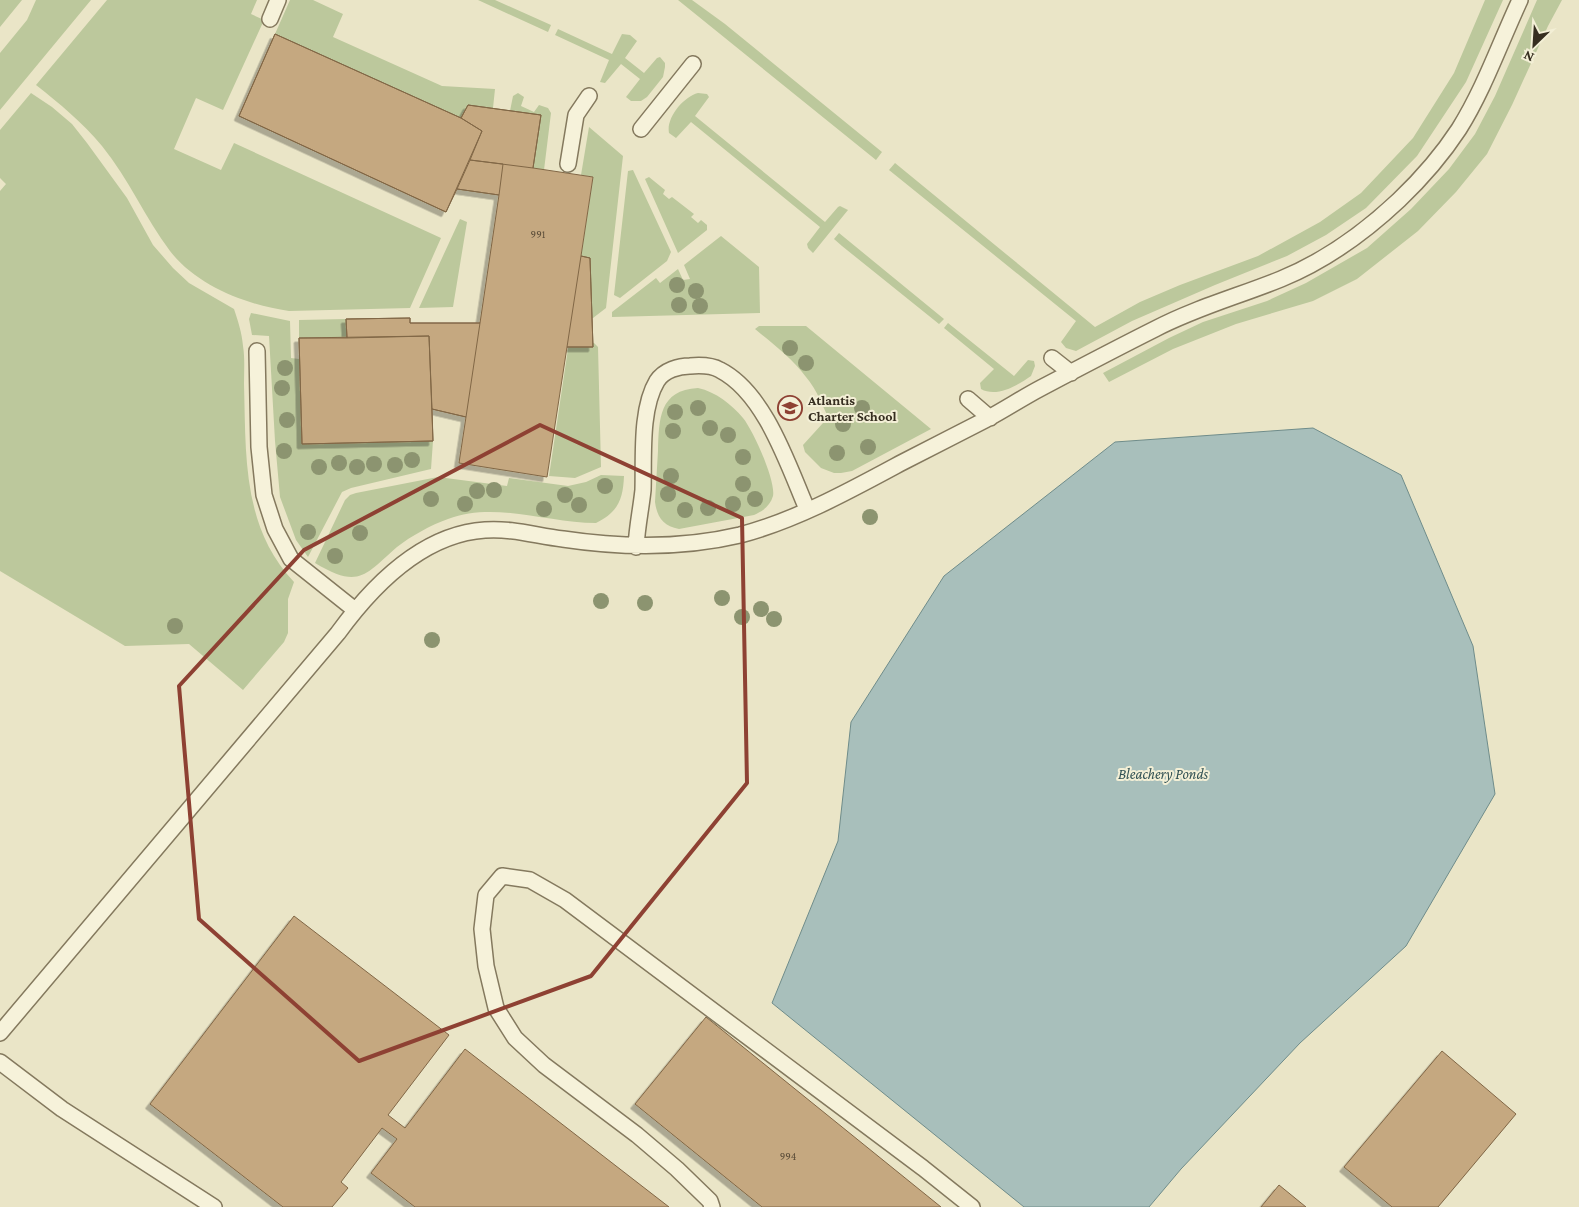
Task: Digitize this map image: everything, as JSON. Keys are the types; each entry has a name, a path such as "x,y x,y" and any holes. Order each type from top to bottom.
{"lane":[{"path":"270,19 278,0"},
{"path":"0,1033 338,633 355,610 396,570 415,555 436,543 461,534 484,530 509,530 561,539 636,547 704,542 742,534 780,522 838,496 990,418 1159,326 1284,278 1323,258 1351,240 1392,206 1442,153 1460,127 1480,90 1520,0"},
{"path":"641,129 693,64"},
{"path":"568,164 576,115 589,96"},
{"path":"257,351 259,447 264,495 275,528 291,559 355,610"},
{"path":"1052,358 1071,373"},
{"path":"636,547 642,492 644,435 649,402 658,380 669,370 680,366 704,365 719,369 736,380 758,404 786,460 807,509"},
{"path":"968,399 990,418"},
{"path":"712,1207 710,1201 637,1135 537,1058 515,1038 496,1008 486,966 482,929 486,895 502,876 530,880 565,900 923,1168 972,1207"},
{"path":"0,1062 62,1109 214,1207"}],"highlighted area":[{"path":"540,425 742,518 747,783 591,976 359,1061 199,919 179,686 304,550"}],"green space":[{"path":"0,0 22,0 0,27"},
{"path":"36,0 91,0 0,110 0,53 27,20"},
{"path":"107,0 257,0 251,14 264,20 223,110 196,98 174,149 221,170 234,143 441,238 410,308 289,311 273,308 240,299 224,292 208,284 181,263 161,238 102,146 79,121 36,85"},
{"path":"290,0 313,0 343,14 333,37 442,86 495,89 493,108 468,105 461,118 275,34"},
{"path":"478,0 495,0 551,25 548,32"},
{"path":"678,0 692,0 725,24 882,152 876,160"},
{"path":"1485,0 1503,0 1466,82 1417,156 1366,208 1326,235 1287,256 1132,321 1076,351 1066,348 1061,342 1076,321 889,170 895,163 1095,327 1140,302 1258,256 1320,222 1361,193 1413,138 1454,73"},
{"path":"1537,0 1562,0 1487,154 1456,192 1418,231 1357,279 1313,301 1236,324 1173,349 1109,382 1103,373 1169,338 1203,322 1267,301 1306,283 1367,248 1411,209 1449,169 1475,134 1495,96"},
{"path":"558,29 612,54 622,34 630,35 637,41 625,58 644,73 660,57 665,63 663,77 647,97 641,101 631,101 626,97 640,79 621,64 605,83 600,82 609,60 555,35"},
{"path":"31,93 72,124 127,198 153,245 173,268 189,283 234,309 244,351 245,437 250,489 256,514 265,538 277,561 294,582 288,599 288,633 284,642 243,690 189,644 125,646 0,571 0,191 6,184 0,178 0,130"},
{"path":"518,93 524,97 521,106 534,112 539,105 548,108 551,113 544,170 533,168 541,116 510,111 513,96"},
{"path":"698,93 707,94 709,97 695,116 825,222 838,207 840,206 848,210 813,253 807,244 820,227 691,122 676,138 669,133 670,121 681,103"},
{"path":"589,127 623,156 606,308 593,318 572,316 593,177 581,175"},
{"path":"633,170 671,252 667,261 620,298 614,295 628,171"},
{"path":"649,177 665,190 663,194 669,199 672,197 694,214 691,217 698,223 701,220 707,225 707,230 678,253 645,179"},
{"path":"460,219 467,222 453,307 419,308"},
{"path":"839,233 944,319 939,324 842,246 834,239"},
{"path":"721,236 759,267 760,313 612,317 612,312 656,278 660,283 678,269 683,280 690,279 684,265"},
{"path":"251,313 290,321 291,358 299,359 302,444 433,441 431,469 351,488 342,492 308,557 296,540 280,497 269,336 252,335 249,319"},
{"path":"346,319 347,338 299,338 299,320"},
{"path":"948,323 1014,376 1028,360 1034,361 1035,366 1031,376 1014,386 1000,391 994,392 981,389 980,383 994,369 944,328"},
{"path":"759,326 806,326 931,429 852,471 834,473 821,468 805,452 803,445 823,423 830,422 825,410 817,393 801,370 755,329"},
{"path":"569,342 594,343 598,347 601,467 575,478 549,476"},
{"path":"698,388 711,392 723,399 743,418 763,456 771,479 773,496 766,508 754,515 679,529 669,526 662,520 655,502 659,428 668,400 675,394 685,390"},
{"path":"601,475 624,476 621,499 610,514 596,523 503,512 466,514 442,521 415,535 397,547 368,572 360,576 342,576 315,563 345,500 350,495 356,493 438,477 507,486 509,478 568,486 586,482"}],"water":[{"name":"Bleachery Ponds","path":"1313,428 1401,475 1473,646 1495,794 1406,946 1300,1043 1181,1169 1149,1207 1024,1207 772,1003 838,841 851,722 944,576 1115,442"}],"building":[{"path":"275,34 461,118 468,105 541,115 533,168 593,177 581,256 590,258 593,347 567,347 547,477 459,463 466,417 432,409 433,441 302,444 299,338 347,338 346,319 410,318 410,323 480,323 499,195 457,189 446,212 239,116"},
{"path":"275,34 461,118 482,131 446,212 239,116"},
{"path":"468,105 541,115 533,168 470,160 482,131 461,118"},
{"path":"470,160 503,164 499,195 457,189"},
{"path":"581,256 590,258 593,347 567,347"},
{"path":"410,318 410,323 480,323 466,417 432,409 429,336 347,338 346,319"},
{"path":"429,336 433,441 302,444 299,338"},
{"path":"294,916 449,1035 388,1115 405,1128 465,1049 669,1207 415,1207 371,1173 397,1139 382,1128 341,1182 348,1188 332,1207 283,1207 150,1104"},
{"path":"706,1017 941,1207 762,1207 635,1104"},
{"path":"1442,1051 1516,1114 1438,1207 1392,1207 1344,1167"},
{"path":"1279,1185 1306,1207 1261,1207"}],"place":[{"name":"Atlantis Charter School","path":"790,408"}]}
